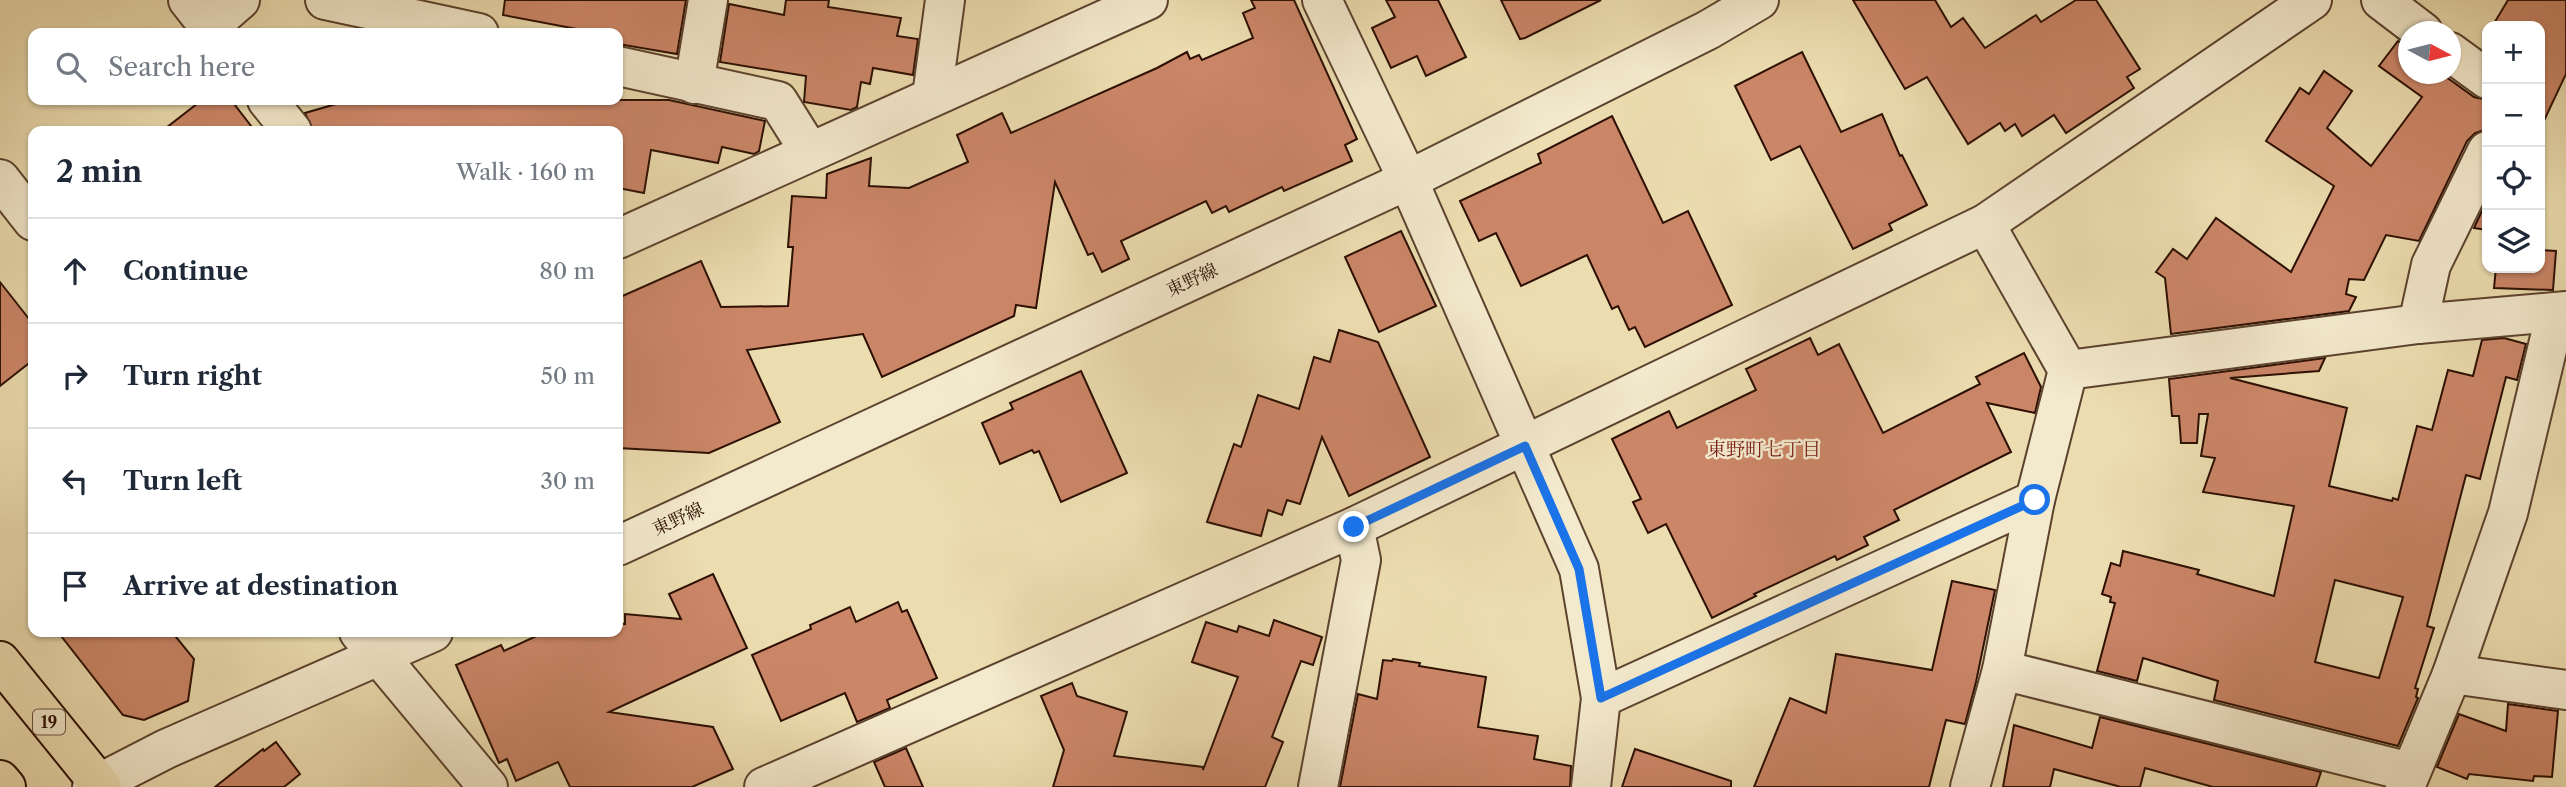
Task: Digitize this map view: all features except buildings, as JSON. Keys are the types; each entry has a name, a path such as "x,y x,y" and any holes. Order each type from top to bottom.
{"highway":[{"name":"19","path":"0,661 97,786"},
{"path":"0,779 6,787"}],"street":[{"path":"204,20 240,0"},
{"path":"325,0 471,21"},
{"path":"694,83 708,0"},
{"path":"932,96 945,0"},
{"path":"623,237 1148,0"},
{"path":"1322,0 1408,180 1579,569 1601,698 1591,787"},
{"name":"東野線","path":"623,544 1408,180 1708,30 1759,0"},
{"path":"764,787 1354,527 1985,224 2312,0"},
{"path":"2381,0 2409,21"},
{"path":"2461,60 2482,75"},
{"path":"623,67 778,101 810,152"},
{"path":"271,105 288,126"},
{"path":"2418,324 2431,265 2482,161"},
{"path":"0,179 28,215"},
{"path":"1970,787 2002,670 2035,500 2068,370 1985,224"},
{"path":"2002,670 2407,779 2452,674 2508,513 2561,312 2418,324 2068,370"},
{"path":"1601,698 2035,500"},
{"path":"1318,787 1361,560 1354,527"},
{"path":"97,786 369,644 406,637"},
{"path":"369,644 488,787"},
{"path":"2452,674 2566,690"}],"district":[{"name":"東野町七丁目","path":"1764,449"}],"route":[{"path":"1354,527 1525,446 1579,569 1601,698 2035,500"}]}
